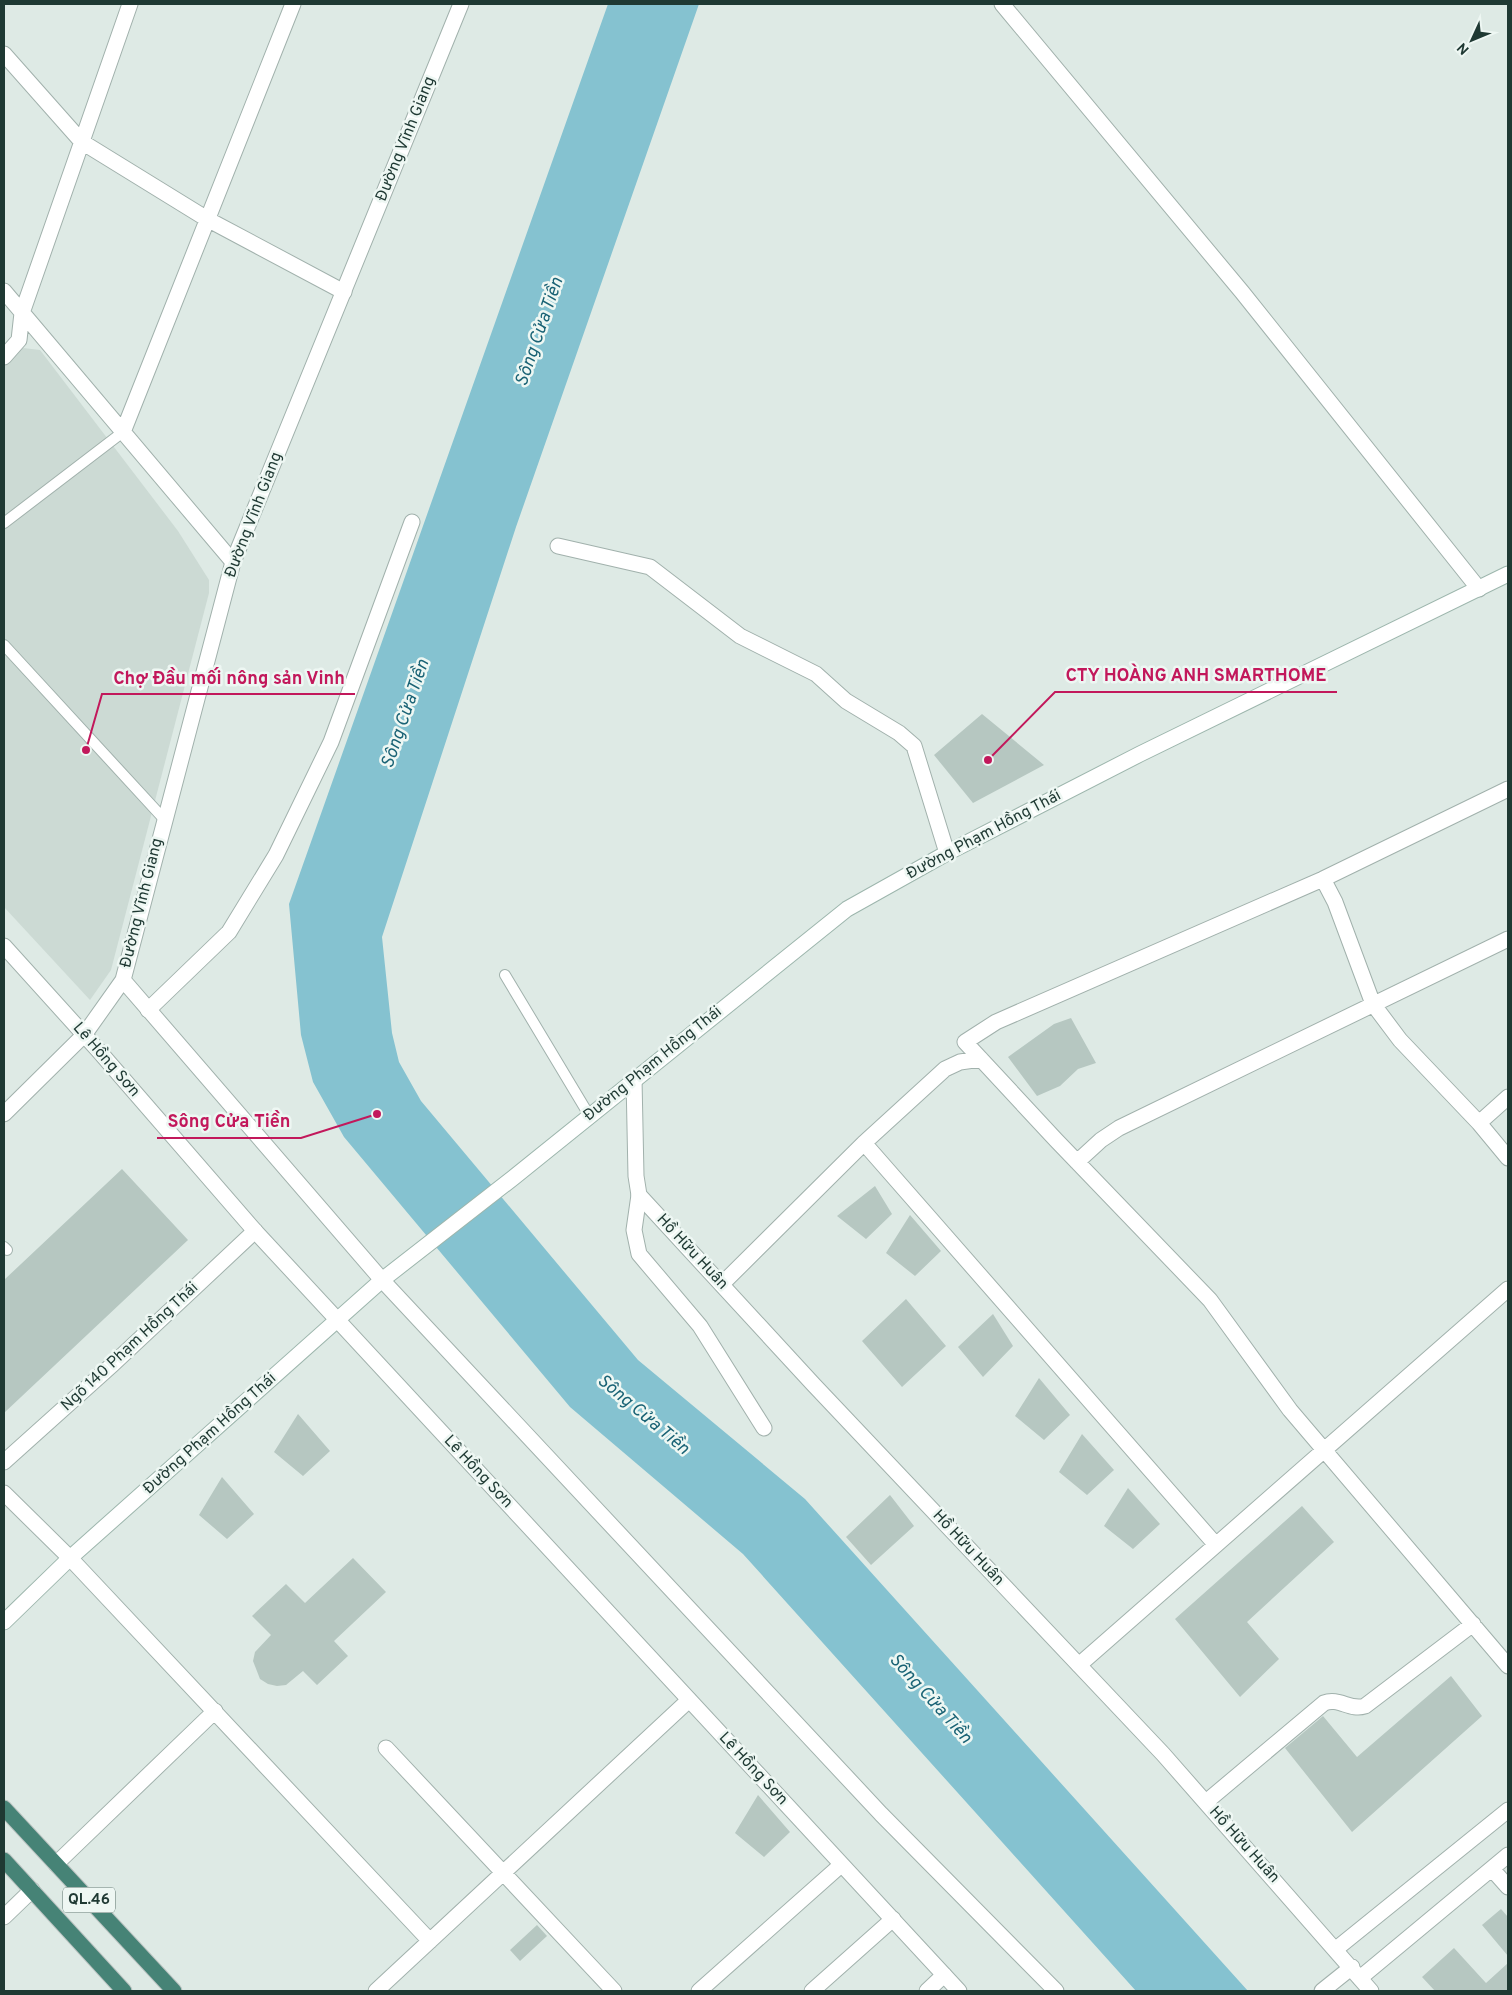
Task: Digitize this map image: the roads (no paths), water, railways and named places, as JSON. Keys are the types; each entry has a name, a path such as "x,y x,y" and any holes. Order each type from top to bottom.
{"highway":[{"name":"QL.46","path":"4,1808 174,1991"},
{"name":"QL.46","path":"4,1860 124,1991"}],"street":[{"path":"4,357 20,340 22,313 130,4"},
{"path":"123,432 293,4"},
{"name":"Đường Vĩnh Giang","path":"4,1113 84,1035 123,980 233,562 461,4"},
{"path":"1002,4 1242,292 1479,588"},
{"path":"4,54 82,142 208,219 344,292"},
{"path":"4,291 233,562"},
{"path":"148,1010 229,932 276,855 331,742 412,522"},
{"path":"558,546 650,567 740,636 816,674 846,701 899,732 914,746 947,853"},
{"name":"Đường Phạm Hồng Thái","path":"4,1622 70,1558 382,1280 513,1178 847,909 947,853 1140,754 1508,574"},
{"path":"1508,789 1323,879 996,1022 965,1042 1210,1300 1290,1410 1508,1666"},
{"path":"1323,879 1335,902 1373,1004 1400,1040 1478,1123 1508,1158"},
{"path":"1077,1162 1101,1140 1119,1128 1508,939"},
{"name":"Lê Hồng Sơn","path":"4,946 255,1230 959,1991"},
{"path":"123,980 382,1280 881,1814 1056,1991"},
{"path":"722,1284 864,1143 945,1069 960,1062 981,1059"},
{"path":"634,1079 636,1176 639,1195 634,1230 639,1254 700,1326 764,1428"},
{"path":"1478,1123 1508,1097"},
{"path":"864,1143 1216,1545"},
{"name":"Hồ Hữu Huân","path":"639,1195 813,1384 1206,1802 1371,1991"},
{"name":"Ngõ 140 Phạm Hồng Thái","path":"4,1462 112,1365 255,1230"},
{"path":"1078,1665 1508,1289"},
{"path":"4,1493 70,1558 430,1941"},
{"path":"1206,1802 1324,1703 1334,1700 1352,1707 1365,1706 1473,1624"},
{"path":"376,1991 689,1700"},
{"path":"56,1864 215,1711"},
{"path":"386,1748 614,1991"},
{"path":"1336,1949 1508,1810"},
{"path":"1322,1991 1356,1973 1508,1855"},
{"path":"698,1991 841,1865"},
{"path":"1492,1869 1508,1887"},
{"path":"4,1917 32,1890"},
{"path":"812,1991 893,1919"},
{"path":"927,1991 944,1975"}],"lane":[{"path":"4,523 123,432"},
{"path":"5,650 164,819"},
{"path":"505,975 589,1115"}],"water":[{"path":"608,4 699,4 516,527 382,937 392,1033 399,1062 421,1101 638,1360 805,1499 1248,1991 1136,1991 743,1554 570,1407 344,1137 313,1082 301,1035 289,904"}],"place":[{"name":"Chợ Đầu mối nông sản Vinh","path":"86,750"},
{"name":"CTY HOÀNG ANH SMARTHOME","path":"988,760"},
{"name":"Sông Cửa Tiền","path":"377,1114"}]}
